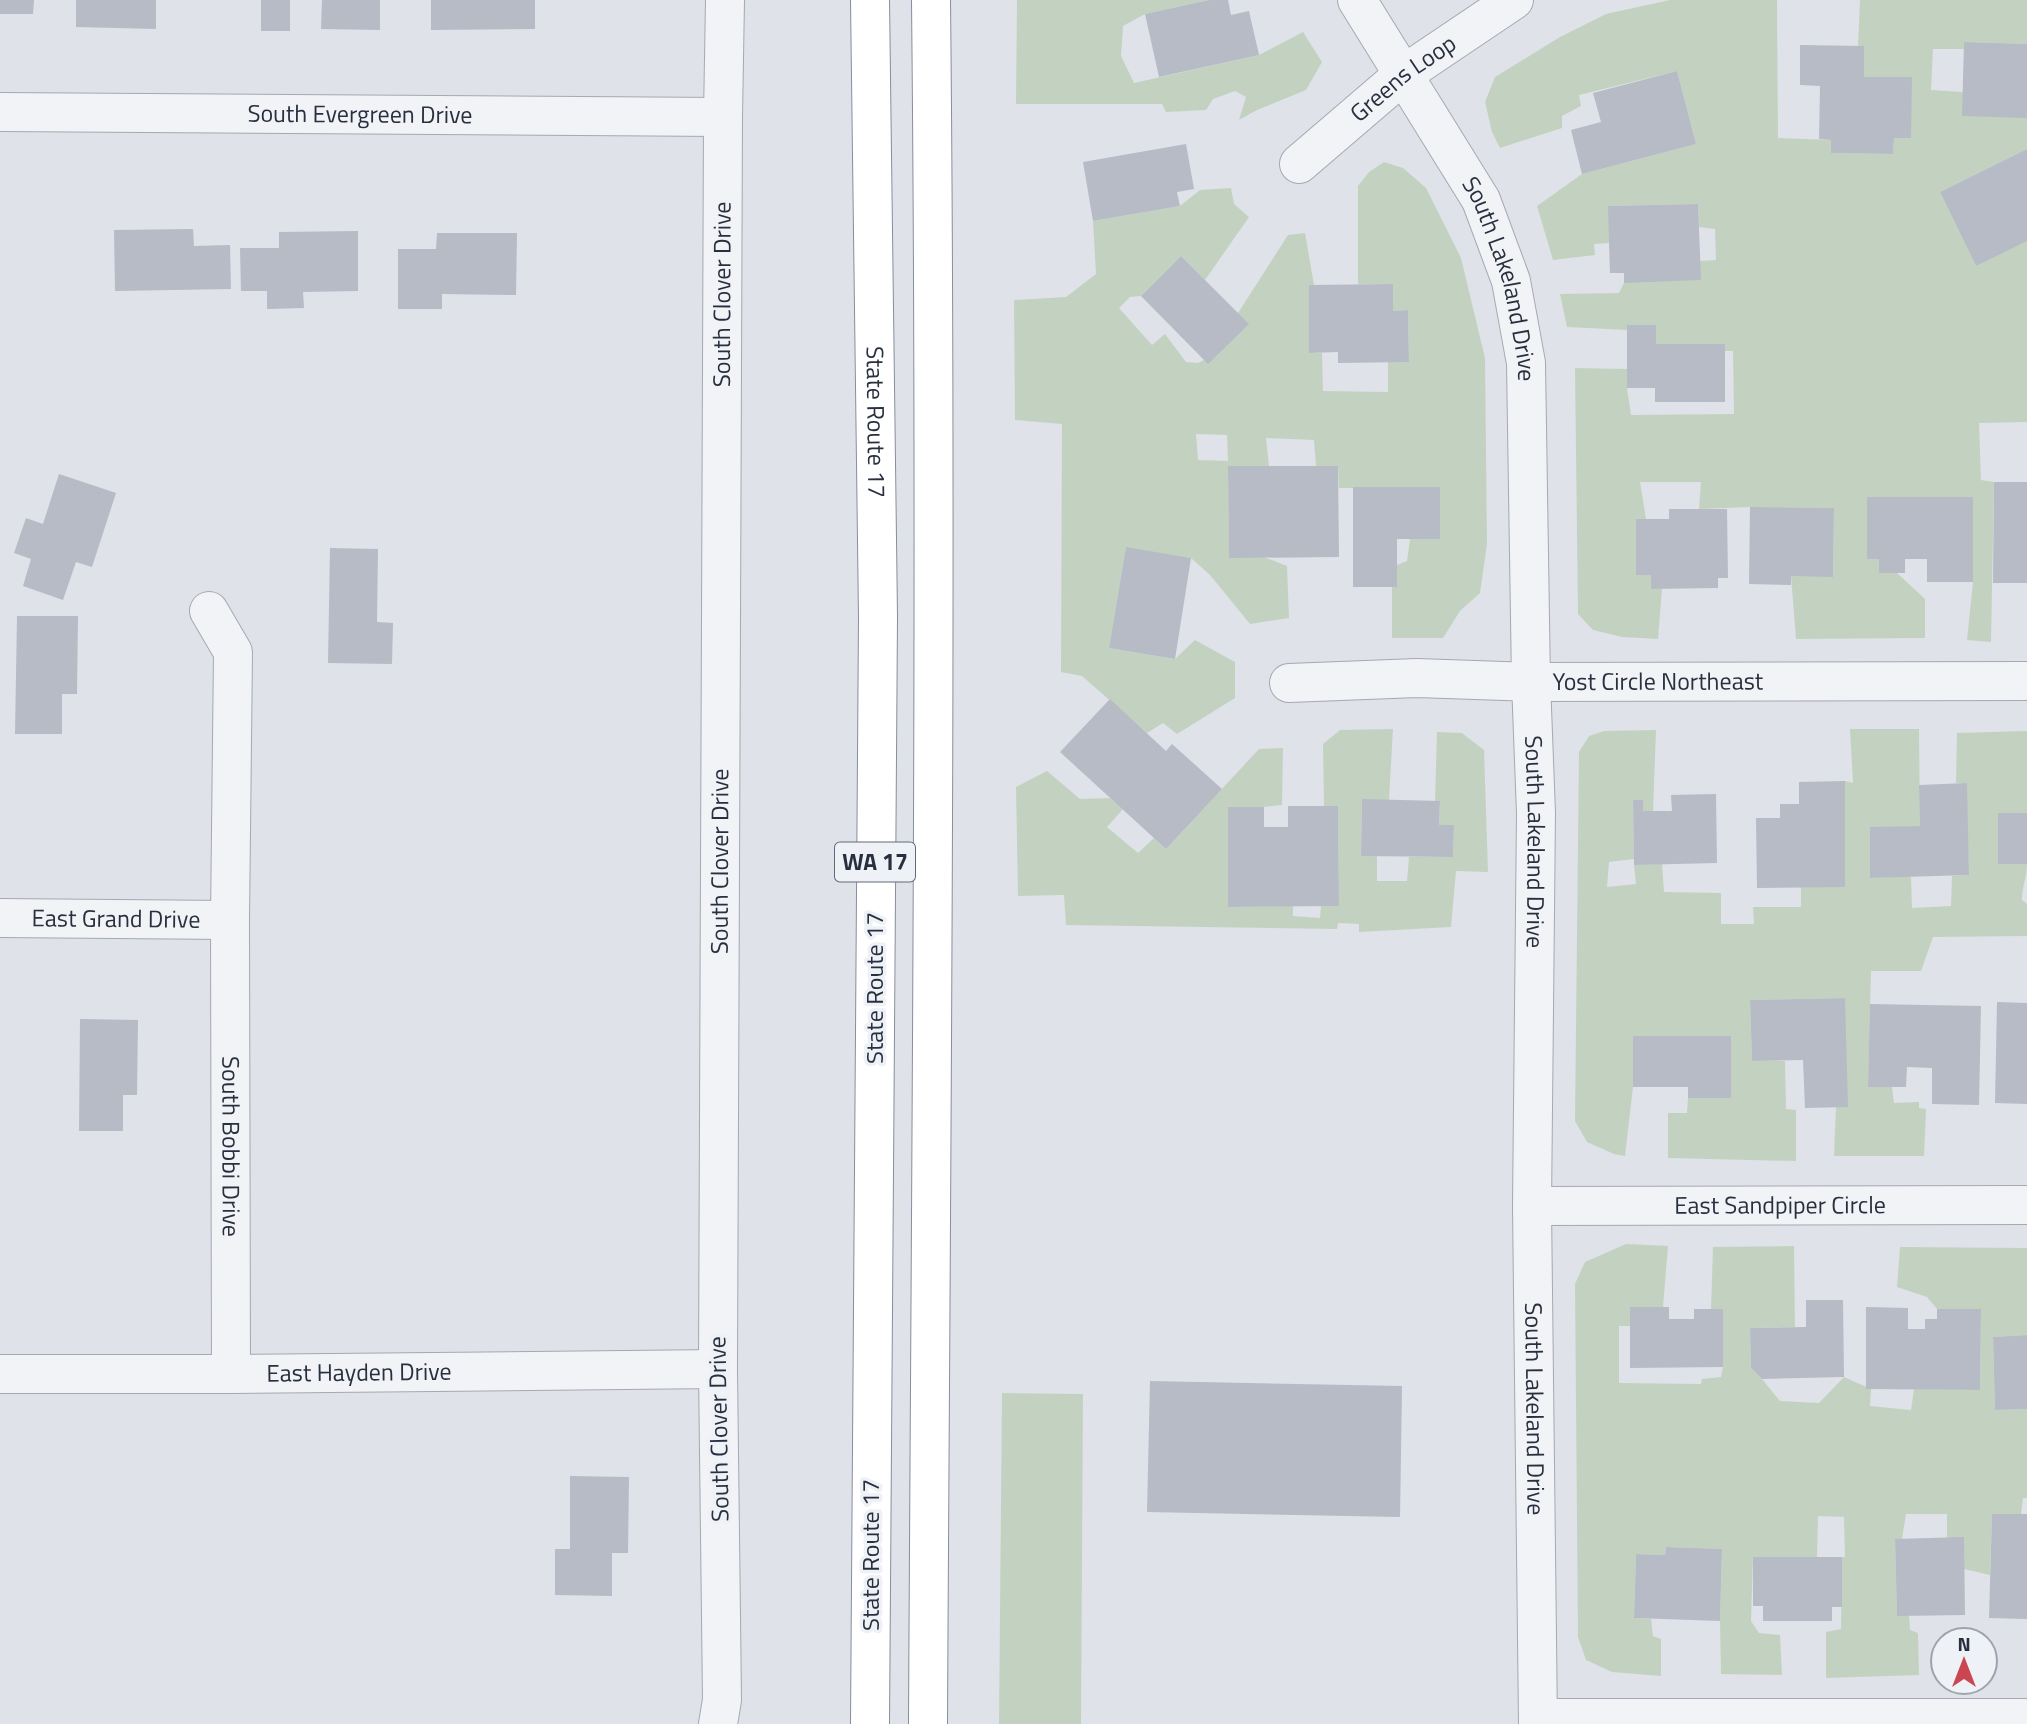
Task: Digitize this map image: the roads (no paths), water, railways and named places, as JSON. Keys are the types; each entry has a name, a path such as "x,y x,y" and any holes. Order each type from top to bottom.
{"highway":[{"name":"State Route 17","path":"870,0 878,617 870,1724"},
{"name":"WA 17","path":"928,1724 934,827 934,246 931,0"}],"street":[{"name":"South Clover Drive","path":"718,1724 722,1700 718,1368 724,0"},
{"name":"South Lakeland Drive","path":"1357,0 1481,200 1515,295 1526,363 1536,813 1532,1206 1538,1721"},
{"name":"Greens Loop","path":"1299,164 1404,74 1514,0"},
{"name":"South Evergreen Drive","path":"0,112 723,117"},
{"name":"South Bobbi Drive","path":"209,611 233,652 230,920 231,1374"},
{"name":"Yost Circle Northeast","path":"1289,683 1418,678 1531,682 2027,681"},
{"name":"East Grand Drive","path":"0,919 230,920"},
{"name":"East Sandpiper Circle","path":"1532,1206 2027,1205"},
{"name":"East Hayden Drive","path":"0,1374 718,1368"},
{"path":"1538,1721 2027,1718"}]}
